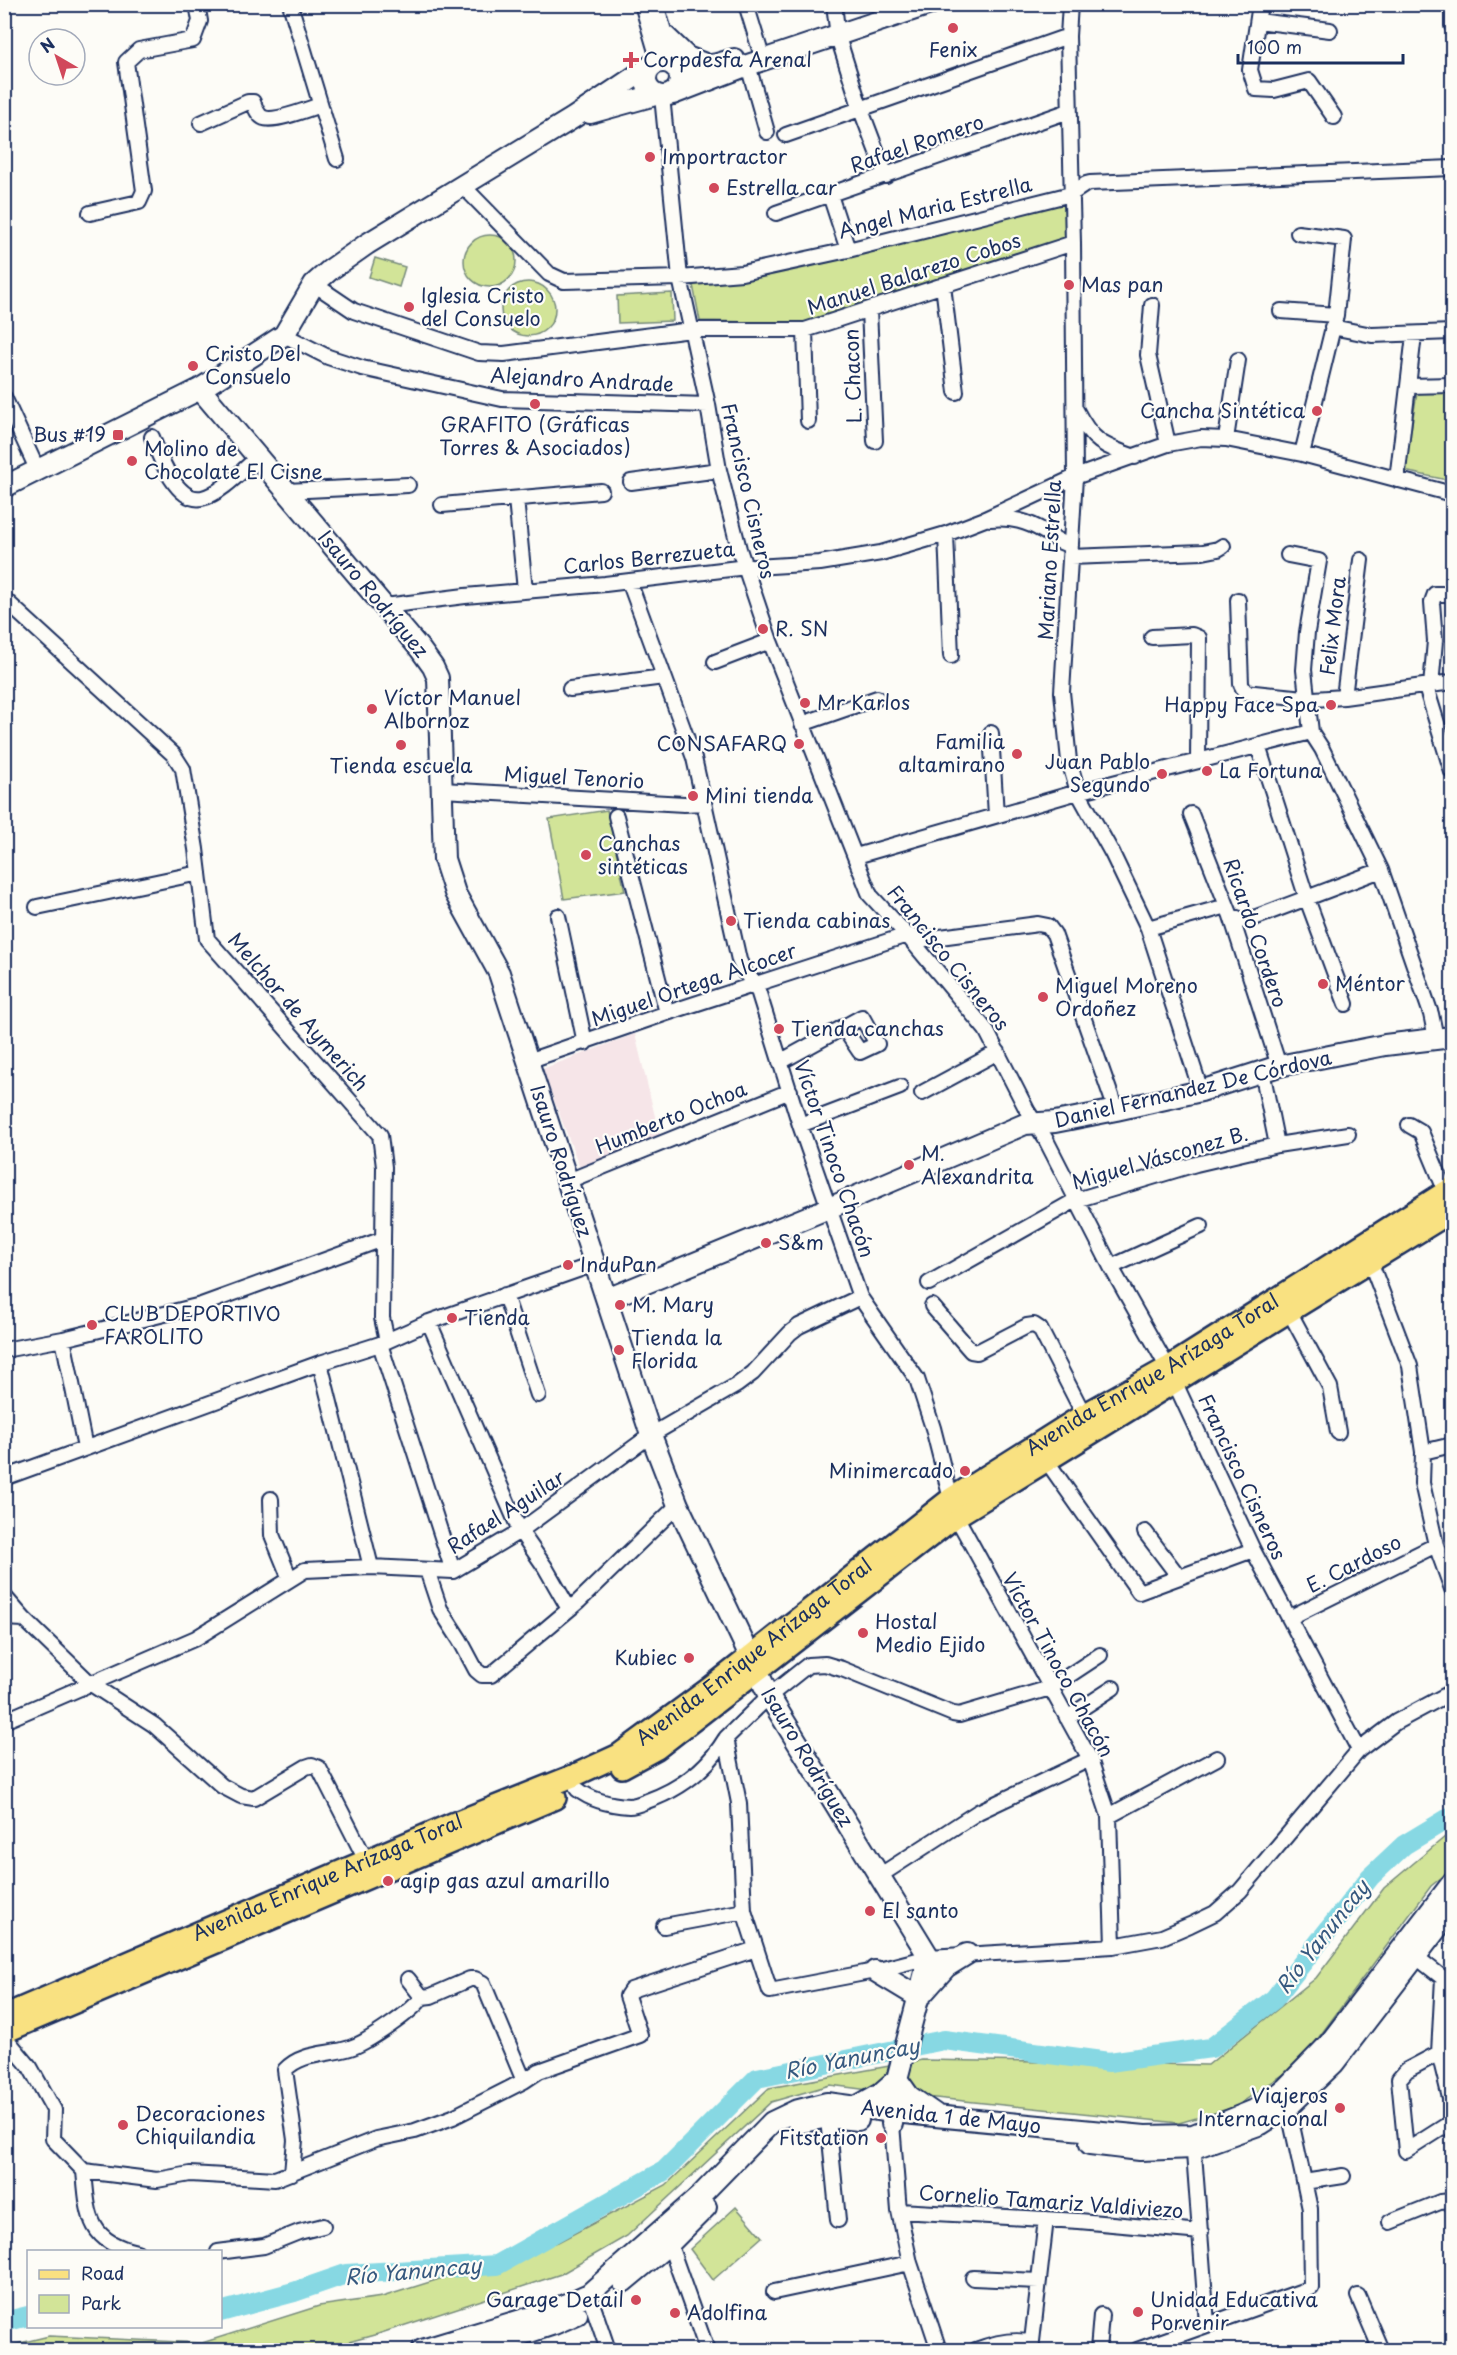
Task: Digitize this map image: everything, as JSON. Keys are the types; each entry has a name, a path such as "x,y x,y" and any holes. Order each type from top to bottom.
{"main road":[{"name":"Avenida Enrique Arízaga Toral","path":"4,2034 577,1789 657,1748 753,1664 953,1508 1084,1415 1171,1375 1289,1311 1370,1261 1450,1197"},
{"name":"Avenida Enrique Arízaga Toral","path":"953,1508 1046,1460 1171,1375 1450,1197"},
{"name":"Avenida Enrique Arízaga Toral","path":"4,2016 619,1755 683,1709 753,1664"}],"street":[{"path":"90,213 139,202 144,191 126,62 139,50 193,40 200,21 197,4"},
{"path":"290,4 336,159"},
{"path":"642,4 667,65 681,83 663,95"},
{"path":"656,4 665,36 667,65"},
{"path":"746,4 767,132"},
{"path":"834,4 837,31 861,110 886,176"},
{"path":"837,31 889,4"},
{"path":"573,118 663,95 754,58 930,4"},
{"name":"Mariano Estrella","path":"1070,4 1068,36 1075,477 1062,692 1069,761 1078,792 1112,853 1148,928 1201,1090"},
{"path":"1260,4 1250,70 1256,89 1274,90 1309,81 1334,117"},
{"path":"1452,4 1452,26"},
{"path":"1258,21 1329,30"},
{"path":"665,36 692,60 717,64"},
{"path":"786,135 1068,36"},
{"path":"663,95 648,89 645,81 647,72 667,65 717,64 754,58"},
{"path":"4,487 200,388 284,335 314,284 330,270 367,244 573,118 667,65"},
{"name":"Francisco Cisneros","path":"663,95 680,278 708,405 719,470 744,567 770,641 870,895 908,935 986,1030 1035,1124 1045,1138 1111,1267 1171,1375 1253,1550 1359,1750"},
{"path":"201,123 248,102 253,102 259,114 264,118 273,119 320,105"},
{"name":"Rafael Romero","path":"776,213 1070,111"},
{"name":"Angel Maria Estrella","path":"464,186 549,274 564,280 680,278 742,273 848,250 1071,194 1090,183 1452,168"},
{"path":"830,195 848,250"},
{"path":"1298,233 1344,239 1334,321 1302,454"},
{"name":"Manuel Balarezo Cobos","path":"314,284 354,311 479,353 504,354 550,350 691,330 805,330 1073,243"},
{"path":"943,285 956,392"},
{"path":"1152,305 1148,356 1168,444"},
{"name":"L. Chacon","path":"869,310 875,441"},
{"path":"1281,311 1334,321 1372,335 1452,332"},
{"path":"805,330 808,421"},
{"name":"Alejandro Andrade","path":"284,335 328,357 362,368 502,399 708,405"},
{"path":"1397,480 1414,335"},
{"path":"1226,439 1238,360"},
{"path":"1409,386 1452,385"},
{"name":"Isauro Rodríguez","path":"200,388 385,606 420,649 438,678 444,859 450,881 499,973 651,1435 678,1505 769,1696 929,1957"},
{"path":"4,396 37,469"},
{"path":"1074,407 1087,431 1107,447 1135,457"},
{"path":"152,437 171,479 188,495 199,499 213,494 258,458"},
{"name":"Carlos Berrezueta","path":"385,606 744,567 820,563 880,553 946,534 985,519 1075,477 1168,444 1201,438 1226,439 1302,454 1452,494"},
{"path":"631,482 719,470"},
{"path":"287,491 408,485"},
{"path":"442,505 601,491"},
{"path":"516,499 525,590"},
{"name":"Carlos Berrezueta","path":"985,519 1005,517 1025,521 1071,551"},
{"path":"946,534 951,656"},
{"path":"1071,551 1203,552 1223,546"},
{"path":"1288,555 1319,561 1307,632 1304,670 1311,732 1327,759 1381,870 1431,1014 1444,1037"},
{"name":"Felix Mora","path":"1344,697 1361,560"},
{"name":"Víctor Tinoco Chacón","path":"629,580 694,758 739,960 745,973 756,984 800,1125 860,1297 917,1379 933,1428 953,1508 1090,1759 1109,1816 1113,1946"},
{"path":"1452,594 1436,594 1432,602 1435,641 1429,687 1452,772"},
{"name":"Melchor de Aymerich","path":"4,599 174,755 183,770 207,939 380,1135 384,1167 383,1342 453,1571"},
{"path":"1238,600 1241,684 1245,692 1308,698 1344,697 1452,682"},
{"path":"1152,637 1192,635 1199,638 1198,761"},
{"path":"715,662 770,641"},
{"path":"570,689 664,677"},
{"path":"802,724 877,698"},
{"path":"856,856 1078,792 1311,732"},
{"path":"991,733 996,815"},
{"path":"1258,746 1307,899 1346,1004"},
{"name":"Miguel Tenorio","path":"442,790 684,804 704,803"},
{"name":"Ricardo Cordero","path":"1191,814 1229,911 1271,1069"},
{"path":"616,816 667,1013"},
{"path":"1148,928 1229,911 1246,921 1381,870"},
{"path":"37,907 199,873"},
{"path":"558,916 585,1043"},
{"path":"908,935 925,939 1038,924 1048,926 1054,934 1116,1110"},
{"name":"Miguel Ortega Alcocer","path":"528,1061 667,1013 908,935"},
{"path":"780,1062 843,1027"},
{"name":"Daniel Fernandez De Córdova","path":"608,1299 829,1209 1025,1124 1055,1122 1116,1110 1201,1090 1271,1069 1384,1045 1444,1037"},
{"path":"922,1093 998,1052"},
{"name":"Miguel Vásconez B.","path":"1271,1069 1277,1145"},
{"path":"800,1125 900,1087"},
{"name":"Humberto Ochoa","path":"568,1181 790,1091"},
{"path":"1409,1125 1421,1132 1450,1197"},
{"name":"Miguel Vásconez B.","path":"929,1283 1076,1200 1196,1164 1277,1145 1348,1134"},
{"path":"1111,1267 1201,1226"},
{"path":"4,1350 63,1339 201,1305 383,1239"},
{"path":"1370,1261 1410,1366 1423,1452 1422,1483 1436,1545 1452,1589"},
{"path":"4,1478 383,1342 429,1322 595,1264"},
{"path":"505,1296 538,1395"},
{"name":"Rafael Aguilar","path":"4,1721 196,1638 305,1570 371,1567 453,1571 520,1531 651,1435 683,1415 714,1400 753,1373 799,1326 860,1297"},
{"path":"932,1306 971,1351 977,1352 1027,1326 1034,1325 1040,1329 1084,1415"},
{"path":"1289,1311 1330,1387 1338,1432"},
{"path":"429,1322 520,1531 545,1567 569,1609"},
{"path":"63,1339 85,1448"},
{"path":"320,1363 371,1567"},
{"path":"1423,1452 1452,1445"},
{"path":"1046,1460 1139,1592 1253,1550"},
{"path":"271,1499 272,1535 291,1579"},
{"path":"427,1570 440,1609 476,1670 482,1675 491,1675 569,1609 678,1505"},
{"path":"1145,1532 1179,1576"},
{"name":"E. Cardoso","path":"1289,1618 1436,1545"},
{"path":"4,1596 24,1619 91,1684 154,1725 222,1786 241,1796 254,1798 306,1767 312,1765 319,1767 366,1862"},
{"path":"4,1618 24,1619"},
{"path":"577,1789 591,1799 631,1806 658,1797 682,1784 704,1768 726,1737 769,1696 807,1665 825,1664 842,1668 959,1715 1050,1688 1100,1655"},
{"path":"1067,1718 1113,1688"},
{"path":"726,1737 739,1803 744,1911 770,1991 875,1971 929,1957 1113,1946 1162,1937 1215,1913 1240,1891 1359,1750 1396,1722 1452,1692"},
{"path":"1109,1816 1217,1758"},
{"path":"879,1875 978,1812 1090,1759"},
{"name":"Avenida 1 de Mayo","path":"827,2110 1140,2150 1193,2141 1261,2124 1288,2107 1334,2063 1410,1952 1452,1883"},
{"name":"Avenida 1 de Mayo","path":"475,2350 554,2324 593,2306 667,2236 700,2196 772,2122 795,2111 856,2107 892,2118 938,2116 1193,2141 1262,2107 1286,2088 1452,1909"},
{"path":"664,1926 744,1911"},
{"path":"84,2171 157,2180 190,2174 275,2178 292,2174 376,2139 416,2132 453,2118 539,2071 640,2035 627,1996 631,1990 756,1950"},
{"path":"1410,1952 1443,1978 1439,2053 1450,2098 1450,2123 1406,2151 1399,2079 1407,2070 1439,2053"},
{"path":"920,1996 946,1966 967,1954"},
{"path":"929,1957 898,2077 892,2118 899,2211 910,2263 939,2350"},
{"path":"875,1971 920,1996"},
{"path":"408,1979 422,1997"},
{"path":"292,2174 295,2140 285,2070 291,2063 363,2043 422,1997 431,1996 470,1979 483,1983 524,2081"},
{"path":"4,2034 30,2067 54,2110 53,2139 84,2171 90,2218 98,2232 119,2248 128,2250"},
{"path":"856,2107 881,2093 898,2077"},
{"path":"898,2077 909,2096 938,2116"},
{"path":"1137,2350 1311,2288 1310,2208 1288,2107"},
{"path":"827,2110 838,2220"},
{"path":"1193,2141 1207,2324"},
{"path":"1304,2182 1343,2176"},
{"path":"1390,2222 1440,2202 1452,2201"},
{"name":"Cornelio Tamariz Valdiviezo","path":"899,2211 1201,2232"},
{"path":"976,2350 991,2344 1021,2340 1032,2347 1046,2220"},
{"path":"222,2251 264,2246 299,2232 323,2226"},
{"path":"667,2236 707,2350"},
{"name":"Avenida 1 de Mayo","path":"422,2350 551,2311 589,2294 667,2236"},
{"path":"774,2292 910,2263"},
{"path":"973,2278 1039,2281"},
{"path":"1358,2296 1381,2350"},
{"path":"593,2306 609,2350"},
{"path":"1098,2350 1101,2314"}],"shaded area":[{"path":"635,1034 660,1137 580,1168 542,1069"}],"green space":[{"path":"1066,203 1067,241 807,323 700,321 693,285 738,280"},
{"path":"490,235 500,237 508,243 514,251 516,261 514,271 508,279 500,285 490,287 480,285 472,279 466,271 464,261 466,251 472,243 480,237"},
{"path":"375,258 405,267 399,287 369,277"},
{"path":"528,282 538,284 547,290 553,299 555,309 553,319 547,328 538,334 528,336 518,334 509,328 503,319 501,309 503,299 509,290 518,284"},
{"path":"672,293 673,321 618,323 617,296"},
{"path":"1452,392 1452,481 1404,471 1417,393"},
{"name":"Canchas sintéticas","path":"607,810 625,891 564,899 549,819"},
{"path":"1452,1831 1452,1869 1431,1886 1299,2064 1235,2107 1179,2123 830,2085 771,2102 627,2236 561,2274 378,2334 319,2350 5,2350 4,2347 49,2336 202,2343 319,2306 382,2297 558,2242 666,2185 769,2088 922,2060 1208,2065 1316,1978 1384,1888"},
{"path":"736,2207 762,2237 713,2280 690,2249"}],"waterway":[{"name":"Río Yanuncay","path":"222,2311 294,2292 346,2274 497,2265 664,2171 757,2078 944,2040 1109,2062 1211,2048 1274,1999 1370,1877 1404,1845 1452,1816"},
{"name":"Río Yanuncay","path":"4,2322 27,2316"}],"place":[{"name":"Fenix","path":"953,28"},
{"name":"Corpdesfa Arenal","path":"631,60"},
{"name":"Importractor","path":"650,157"},
{"name":"Estrella car","path":"714,188"},
{"name":"Mas pan","path":"1069,285"},
{"name":"Iglesia Cristo del Consuelo","path":"409,307"},
{"name":"Cristo Del Consuelo","path":"193,366"},
{"name":"GRAFITO (Gráficas Torres & Asociados)","path":"535,404"},
{"name":"Cancha Sintética","path":"1317,411"},
{"name":"Bus #19","path":"118,435"},
{"name":"Molino de Chocolate El Cisne","path":"132,461"},
{"name":"R. SN","path":"763,629"},
{"name":"Mr Karlos","path":"805,703"},
{"name":"Happy Face Spa","path":"1331,705"},
{"name":"Víctor Manuel Albornoz","path":"372,709"},
{"name":"CONSAFARQ","path":"799,744"},
{"name":"Tienda escuela","path":"401,745"},
{"name":"Familia altamirano","path":"1017,754"},
{"name":"La Fortuna","path":"1207,771"},
{"name":"Juan Pablo Segundo","path":"1162,774"},
{"name":"Mini tienda","path":"693,796"},
{"name":"Canchas sintéticas","path":"586,855"},
{"name":"Tienda cabinas","path":"731,921"},
{"name":"Méntor","path":"1323,984"},
{"name":"Miguel Moreno Ordoñez","path":"1043,997"},
{"name":"Tienda canchas","path":"779,1029"},
{"name":"M. Alexandrita","path":"909,1165"},
{"name":"S&m","path":"766,1243"},
{"name":"InduPan","path":"568,1265"},
{"name":"M. Mary","path":"620,1305"},
{"name":"Tienda","path":"452,1318"},
{"name":"CLUB DEPORTIVO FAROLITO","path":"92,1325"},
{"name":"Tienda la Florida","path":"619,1350"},
{"name":"Minimercado","path":"965,1471"},
{"name":"Hostal Medio Ejido","path":"863,1633"},
{"name":"Kubiec","path":"689,1658"},
{"name":"agip gas azul amarillo","path":"388,1881"},
{"name":"El santo","path":"870,1911"},
{"name":"Viajeros Internacional","path":"1340,2108"},
{"name":"Decoraciones Chiquilandia","path":"123,2125"},
{"name":"Fitstation","path":"881,2138"},
{"name":"Garage Detail","path":"636,2300"},
{"name":"Unidad Educativa Porvenir","path":"1138,2312"},
{"name":"Adolfina","path":"675,2313"}]}
